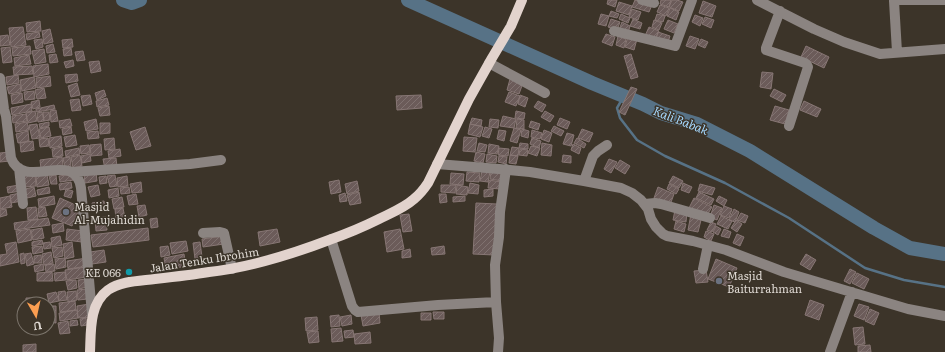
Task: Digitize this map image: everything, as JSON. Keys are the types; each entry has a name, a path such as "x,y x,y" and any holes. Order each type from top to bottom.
{"main road":[{"name":"Jalan Tenku Ibrohim","path":"90,352 92,314 100,297 107,290 115,286 131,282 232,269 282,257 304,250 371,223 415,199 428,184 469,99 511,26 522,0"}],"street":[{"path":"642,0 654,3"},
{"path":"614,31 675,46 692,0"},
{"path":"757,0 814,29 844,42 880,54 945,49"},
{"path":"897,52 894,0 945,0"},
{"path":"780,11 766,50 805,63 808,66 789,126"},
{"path":"490,61 545,93"},
{"path":"0,78 2,107 6,113 11,158 14,164 24,171 61,170 71,172 190,164 221,160"},
{"path":"584,181 593,156 607,145"},
{"path":"438,164 506,169 584,181 627,190 637,196 645,204 653,223 663,234 726,250 784,272 908,309 945,316"},
{"path":"19,168 23,204"},
{"path":"498,352 499,338 495,265 506,169"},
{"path":"71,172 76,176 81,185 92,314"},
{"path":"645,204 655,202 710,218"},
{"path":"203,233 224,233 232,269"},
{"path":"331,239 352,306 358,312 450,304 496,302"},
{"path":"703,268 708,245"},
{"path":"830,352 852,292"}],"building":[{"path":"608,0 617,0 615,7 607,4"},
{"path":"635,0 652,5 649,12 632,7"},
{"path":"661,0 671,0 669,7 660,4"},
{"path":"672,0 683,2 679,11 669,7"},
{"path":"703,1 716,6 712,17 699,13"},
{"path":"619,2 632,6 629,15 616,11"},
{"path":"660,5 669,8 666,16 657,12"},
{"path":"670,8 679,12 676,20 667,16"},
{"path":"632,9 641,12 638,20 629,17"},
{"path":"611,11 619,14 617,18 609,16"},
{"path":"601,14 609,16 606,26 598,24"},
{"path":"621,14 630,18 628,23 619,19"},
{"path":"657,14 665,16 663,22 655,20"},
{"path":"695,15 703,18 700,26 692,22"},
{"path":"705,17 714,20 711,28 702,24"},
{"path":"611,19 620,22 617,30 608,27"},
{"path":"633,19 642,23 640,29 630,26"},
{"path":"654,20 662,23 659,30 652,27"},
{"path":"668,20 678,24 674,33 664,29"},
{"path":"40,21 41,31 27,32 26,23"},
{"path":"622,22 630,26 628,33 619,30"},
{"path":"23,27 26,45 11,47 9,28"},
{"path":"649,27 659,31 655,40 645,36"},
{"path":"50,29 53,42 44,44 42,31"},
{"path":"39,32 40,37 27,40 26,34"},
{"path":"658,32 670,36 668,42 656,38"},
{"path":"606,34 615,37 612,46 602,42"},
{"path":"8,35 10,45 0,46 0,36"},
{"path":"618,36 626,39 624,48 616,45"},
{"path":"628,36 637,39 634,50 625,47"},
{"path":"690,36 699,39 695,49 686,46"},
{"path":"42,39 43,47 36,49 34,40"},
{"path":"72,39 73,47 63,48 62,40"},
{"path":"701,39 708,42 705,48 698,45"},
{"path":"53,44 55,52 47,53 46,46"},
{"path":"30,46 31,54 13,56 12,48"},
{"path":"806,46 829,57 824,68 801,57"},
{"path":"10,47 12,62 3,63 1,48"},
{"path":"71,48 72,55 64,56 63,49"},
{"path":"44,49 46,62 35,64 32,51"},
{"path":"83,51 85,60 77,61 75,52"},
{"path":"56,54 58,62 50,63 49,55"},
{"path":"631,54 638,77 631,79 624,56"},
{"path":"29,55 31,64 15,66 14,58"},
{"path":"73,60 74,66 66,68 64,62"},
{"path":"99,61 101,71 91,73 89,62"},
{"path":"48,64 49,74 34,77 33,66"},
{"path":"32,66 33,74 14,75 13,67"},
{"path":"762,72 773,73 771,89 760,87"},
{"path":"77,74 78,81 66,83 65,75"},
{"path":"18,75 19,83 7,85 6,77"},
{"path":"50,76 51,86 37,88 36,78"},
{"path":"34,77 36,88 22,91 20,80"},
{"path":"510,79 523,83 519,94 507,90"},
{"path":"77,83 80,95 71,97 68,86"},
{"path":"20,84 21,92 9,94 7,87"},
{"path":"631,87 637,89 625,115 619,112"},
{"path":"44,88 46,98 37,99 35,90"},
{"path":"774,89 786,95 782,102 770,96"},
{"path":"104,90 106,96 97,100 95,93"},
{"path":"34,91 35,99 25,100 24,92"},
{"path":"509,92 520,96 516,106 505,102"},
{"path":"22,93 23,102 12,104 11,95"},
{"path":"90,95 92,104 83,106 81,96"},
{"path":"421,95 422,108 397,110 396,96"},
{"path":"520,95 528,98 525,107 518,104"},
{"path":"107,98 109,105 97,107 96,101"},
{"path":"79,99 81,110 72,111 70,100"},
{"path":"39,100 40,107 33,109 31,102"},
{"path":"538,101 546,105 542,112 534,107"},
{"path":"804,101 821,109 817,117 800,110"},
{"path":"31,104 32,111 12,115 11,108"},
{"path":"54,105 55,109 36,112 36,109"},
{"path":"109,106 110,115 100,116 98,108"},
{"path":"775,106 789,110 785,124 770,120"},
{"path":"56,110 58,121 51,122 50,111"},
{"path":"35,111 37,121 28,123 26,113"},
{"path":"516,111 525,113 524,119 515,118"},
{"path":"545,111 554,116 550,122 541,117"},
{"path":"42,112 44,121 38,122 37,113"},
{"path":"43,112 49,112 50,120 44,121"},
{"path":"26,114 27,121 13,123 12,116"},
{"path":"503,116 516,119 514,128 500,126"},
{"path":"472,118 482,120 481,126 470,124"},
{"path":"560,118 570,122 567,129 557,125"},
{"path":"70,119 72,126 60,128 59,121"},
{"path":"96,119 98,129 86,131 84,122"},
{"path":"490,119 499,120 498,128 489,127"},
{"path":"517,119 524,120 524,129 516,128"},
{"path":"531,121 540,124 538,130 529,127"},
{"path":"27,122 29,130 16,132 15,124"},
{"path":"49,122 49,126 40,128 39,124"},
{"path":"100,123 110,123 110,133 100,134"},
{"path":"37,124 40,138 32,139 29,125"},
{"path":"470,124 483,127 480,137 468,134"},
{"path":"554,126 564,131 561,136 551,131"},
{"path":"49,127 51,136 41,138 39,129"},
{"path":"71,127 72,133 63,135 62,129"},
{"path":"145,127 151,146 136,150 130,132"},
{"path":"485,127 492,129 489,138 482,136"},
{"path":"514,128 521,130 517,143 510,141"},
{"path":"522,129 529,131 528,138 521,136"},
{"path":"582,129 593,133 589,142 578,138"},
{"path":"499,130 506,131 504,141 497,139"},
{"path":"532,130 542,133 540,139 531,137"},
{"path":"544,130 552,133 549,142 541,139"},
{"path":"28,131 29,141 18,143 16,134"},
{"path":"98,131 99,138 88,139 87,132"},
{"path":"567,133 574,135 571,146 563,144"},
{"path":"75,135 77,145 66,147 64,137"},
{"path":"61,136 62,146 50,148 49,138"},
{"path":"464,137 477,138 475,152 463,151"},
{"path":"48,138 49,146 40,147 39,139"},
{"path":"114,138 115,149 105,150 104,139"},
{"path":"532,138 541,141 539,148 530,144"},
{"path":"577,138 586,144 584,148 574,143"},
{"path":"33,141 34,150 21,152 20,143"},
{"path":"479,143 487,145 485,152 477,151"},
{"path":"520,143 528,144 528,149 519,148"},
{"path":"542,143 552,145 551,156 541,155"},
{"path":"101,144 102,155 91,156 90,145"},
{"path":"489,144 499,146 497,154 488,153"},
{"path":"573,144 581,148 579,154 571,150"},
{"path":"89,145 90,153 81,154 80,146"},
{"path":"531,146 540,148 537,156 528,153"},
{"path":"62,147 63,156 53,157 52,149"},
{"path":"512,147 519,148 518,156 510,155"},
{"path":"79,148 80,154 66,157 65,151"},
{"path":"499,148 509,149 508,156 498,155"},
{"path":"120,149 121,156 109,158 108,151"},
{"path":"520,149 528,150 527,156 519,155"},
{"path":"9,152 10,161 0,162 0,153"},
{"path":"476,152 485,154 483,163 474,161"},
{"path":"90,154 91,161 82,163 81,156"},
{"path":"487,154 497,156 496,163 486,162"},
{"path":"80,155 82,166 73,168 71,157"},
{"path":"510,155 518,156 516,164 509,163"},
{"path":"563,155 571,156 571,163 562,162"},
{"path":"499,156 507,157 506,164 498,162"},
{"path":"62,157 63,166 41,169 40,160"},
{"path":"70,157 71,167 65,168 63,158"},
{"path":"116,158 117,167 105,169 103,159"},
{"path":"609,159 617,162 611,173 604,169"},
{"path":"620,160 630,166 625,174 615,168"},
{"path":"482,171 490,172 488,182 480,181"},
{"path":"467,172 480,173 479,182 466,181"},
{"path":"491,172 503,174 502,181 490,179"},
{"path":"96,173 97,181 85,183 84,175"},
{"path":"451,173 464,174 463,185 450,184"},
{"path":"35,174 36,186 25,187 23,176"},
{"path":"73,174 74,180 60,182 59,176"},
{"path":"47,175 49,185 37,187 36,176"},
{"path":"56,175 57,184 51,184 49,176"},
{"path":"115,175 117,186 110,187 107,176"},
{"path":"106,176 107,183 100,184 99,177"},
{"path":"127,176 128,186 118,187 117,178"},
{"path":"673,176 683,181 679,188 669,183"},
{"path":"339,180 341,192 331,194 329,182"},
{"path":"489,180 501,182 500,189 488,188"},
{"path":"357,181 359,191 347,194 345,184"},
{"path":"71,182 72,188 60,190 59,184"},
{"path":"141,182 142,192 132,193 130,184"},
{"path":"470,183 479,185 478,194 468,193"},
{"path":"683,183 692,187 689,193 681,190"},
{"path":"669,184 679,189 676,194 667,189"},
{"path":"700,184 715,188 712,195 698,191"},
{"path":"19,185 21,191 8,193 7,187"},
{"path":"98,185 100,195 91,197 88,187"},
{"path":"441,185 456,185 455,193 441,192"},
{"path":"457,185 468,187 467,195 456,194"},
{"path":"34,187 36,196 27,198 25,189"},
{"path":"49,187 50,193 38,195 37,190"},
{"path":"129,187 130,193 121,194 120,188"},
{"path":"658,187 674,194 670,205 654,198"},
{"path":"118,188 119,196 109,198 108,190"},
{"path":"66,189 73,191 71,198 64,196"},
{"path":"493,189 493,196 484,197 484,190"},
{"path":"359,192 361,203 350,205 347,195"},
{"path":"699,192 714,199 711,205 696,198"},
{"path":"20,193 22,201 11,203 10,195"},
{"path":"345,193 347,201 340,202 339,195"},
{"path":"136,194 138,204 129,205 127,196"},
{"path":"439,194 446,194 447,202 440,203"},
{"path":"10,196 12,207 0,209 0,198"},
{"path":"54,196 55,204 39,207 38,199"},
{"path":"465,196 465,201 453,202 453,197"},
{"path":"719,196 727,200 724,206 716,201"},
{"path":"122,197 124,207 114,209 112,199"},
{"name":"Masjid Al-Mujahidin","path":"60,198 80,207 72,226 52,218"},
{"path":"694,198 712,207 706,217 689,208"},
{"path":"104,201 106,209 94,211 92,203"},
{"path":"476,203 497,204 494,255 473,254"},
{"path":"145,205 147,215 139,217 137,206"},
{"path":"714,205 722,208 717,220 710,217"},
{"path":"724,206 732,209 729,218 720,215"},
{"path":"36,207 38,219 28,220 27,208"},
{"path":"45,207 47,216 39,217 38,208"},
{"path":"123,208 125,218 116,219 115,209"},
{"path":"6,209 7,215 0,217 0,210"},
{"path":"734,209 739,212 735,222 729,220"},
{"path":"675,210 687,212 686,222 673,220"},
{"path":"741,213 748,216 745,223 737,220"},
{"path":"409,214 412,231 403,232 400,215"},
{"path":"691,214 702,216 698,232 688,230"},
{"path":"721,216 732,221 728,229 717,224"},
{"path":"106,217 107,230 96,231 95,218"},
{"path":"48,218 50,225 15,230 14,223"},
{"path":"157,218 158,227 151,228 150,219"},
{"path":"736,220 742,224 737,232 731,228"},
{"path":"676,221 686,224 684,232 674,229"},
{"path":"711,222 716,224 712,232 707,230"},
{"path":"63,223 64,231 53,233 52,225"},
{"path":"716,226 721,229 718,235 713,232"},
{"path":"42,228 44,238 33,240 31,230"},
{"path":"148,228 149,240 93,247 91,235"},
{"path":"30,229 32,240 18,243 16,231"},
{"path":"67,229 83,231 82,242 66,240"},
{"path":"277,229 280,242 260,246 258,232"},
{"path":"400,229 404,249 387,252 384,232"},
{"path":"724,229 731,232 729,238 721,236"},
{"path":"706,231 714,234 711,241 704,237"},
{"path":"737,234 744,237 740,246 733,243"},
{"path":"60,236 62,245 52,247 51,238"},
{"path":"223,236 224,244 203,247 202,239"},
{"path":"42,240 43,244 32,246 32,242"},
{"path":"186,241 188,251 172,254 170,243"},
{"path":"16,242 19,262 0,266 0,255 7,254 5,244"},
{"path":"50,242 51,248 44,249 43,243"},
{"path":"72,242 74,257 65,259 63,244"},
{"path":"200,242 202,257 195,259 193,243"},
{"path":"42,246 43,252 33,254 32,247"},
{"path":"168,246 170,255 161,257 160,247"},
{"path":"444,246 445,254 432,255 431,248"},
{"path":"62,247 63,256 54,258 52,248"},
{"path":"410,249 411,257 402,258 402,251"},
{"path":"104,250 106,262 92,264 90,252"},
{"path":"51,252 53,263 44,265 42,254"},
{"path":"24,253 25,263 21,264 20,254"},
{"path":"31,253 34,264 27,266 25,254"},
{"path":"184,254 186,266 166,270 164,258"},
{"path":"806,254 816,260 810,270 800,264"},
{"path":"41,255 42,263 34,263 34,256"},
{"path":"65,258 66,267 56,269 55,259"},
{"path":"87,258 88,266 68,269 67,261"},
{"path":"716,259 737,268 729,287 708,279"},
{"path":"43,264 44,270 35,272 34,266"},
{"path":"54,264 55,271 46,272 45,265"},
{"path":"86,267 87,277 67,280 65,270"},
{"path":"850,269 856,272 850,284 844,281"},
{"path":"706,270 708,282 696,283 694,271"},
{"path":"52,272 53,281 37,281 37,273"},
{"path":"65,272 66,280 55,281 54,273"},
{"path":"857,273 869,279 864,289 852,283"},
{"path":"86,279 87,287 79,289 78,280"},
{"path":"76,280 77,288 68,290 66,281"},
{"path":"87,289 88,299 78,300 77,290"},
{"path":"65,291 67,300 59,301 58,292"},
{"path":"76,291 77,300 68,302 67,292"},
{"path":"56,292 59,301 56,302 56,296 47,296 47,294"},
{"path":"810,300 824,305 819,320 805,315"},
{"path":"75,301 76,310 60,312 59,303"},
{"path":"89,304 91,317 78,318 77,306"},
{"path":"859,304 869,307 864,320 854,316"},
{"path":"870,309 879,313 874,325 865,321"},
{"path":"77,310 78,318 60,321 59,313"},
{"path":"379,312 380,323 363,326 361,315"},
{"path":"433,312 444,312 444,319 434,319"},
{"path":"421,313 431,313 431,320 421,320"},
{"path":"339,315 340,326 331,327 330,316"},
{"path":"351,315 352,324 342,326 340,317"},
{"path":"317,317 318,330 306,331 305,318"},
{"path":"86,318 87,325 81,326 80,319"},
{"path":"77,320 78,325 70,326 70,321"},
{"path":"68,321 70,333 60,334 58,323"},
{"path":"863,327 865,344 855,345 853,328"},
{"path":"341,328 343,341 332,342 331,329"},
{"path":"353,330 354,337 345,338 344,331"},
{"path":"318,331 319,342 309,343 307,332"},
{"path":"370,332 371,343 355,344 354,334"},
{"path":"36,344 36,352 23,352 23,345"},
{"path":"870,345 871,352 858,352 858,346"}],"waterway":[{"name":"Kali Babak","path":"123,0 132,3 140,0"},
{"name":"Kali Babak","path":"408,0 661,113 697,124 750,151 874,228 910,248 945,254"},
{"path":"624,96 617,108 620,118 637,140 665,156 725,183 789,218 865,268 904,280 945,287"}],"place":[{"name":"Masjid Al-Mujahidin","path":"66,212"},
{"name":"KE 066","path":"129,272"},
{"name":"Masjid Baiturrahman","path":"719,281"}]}
